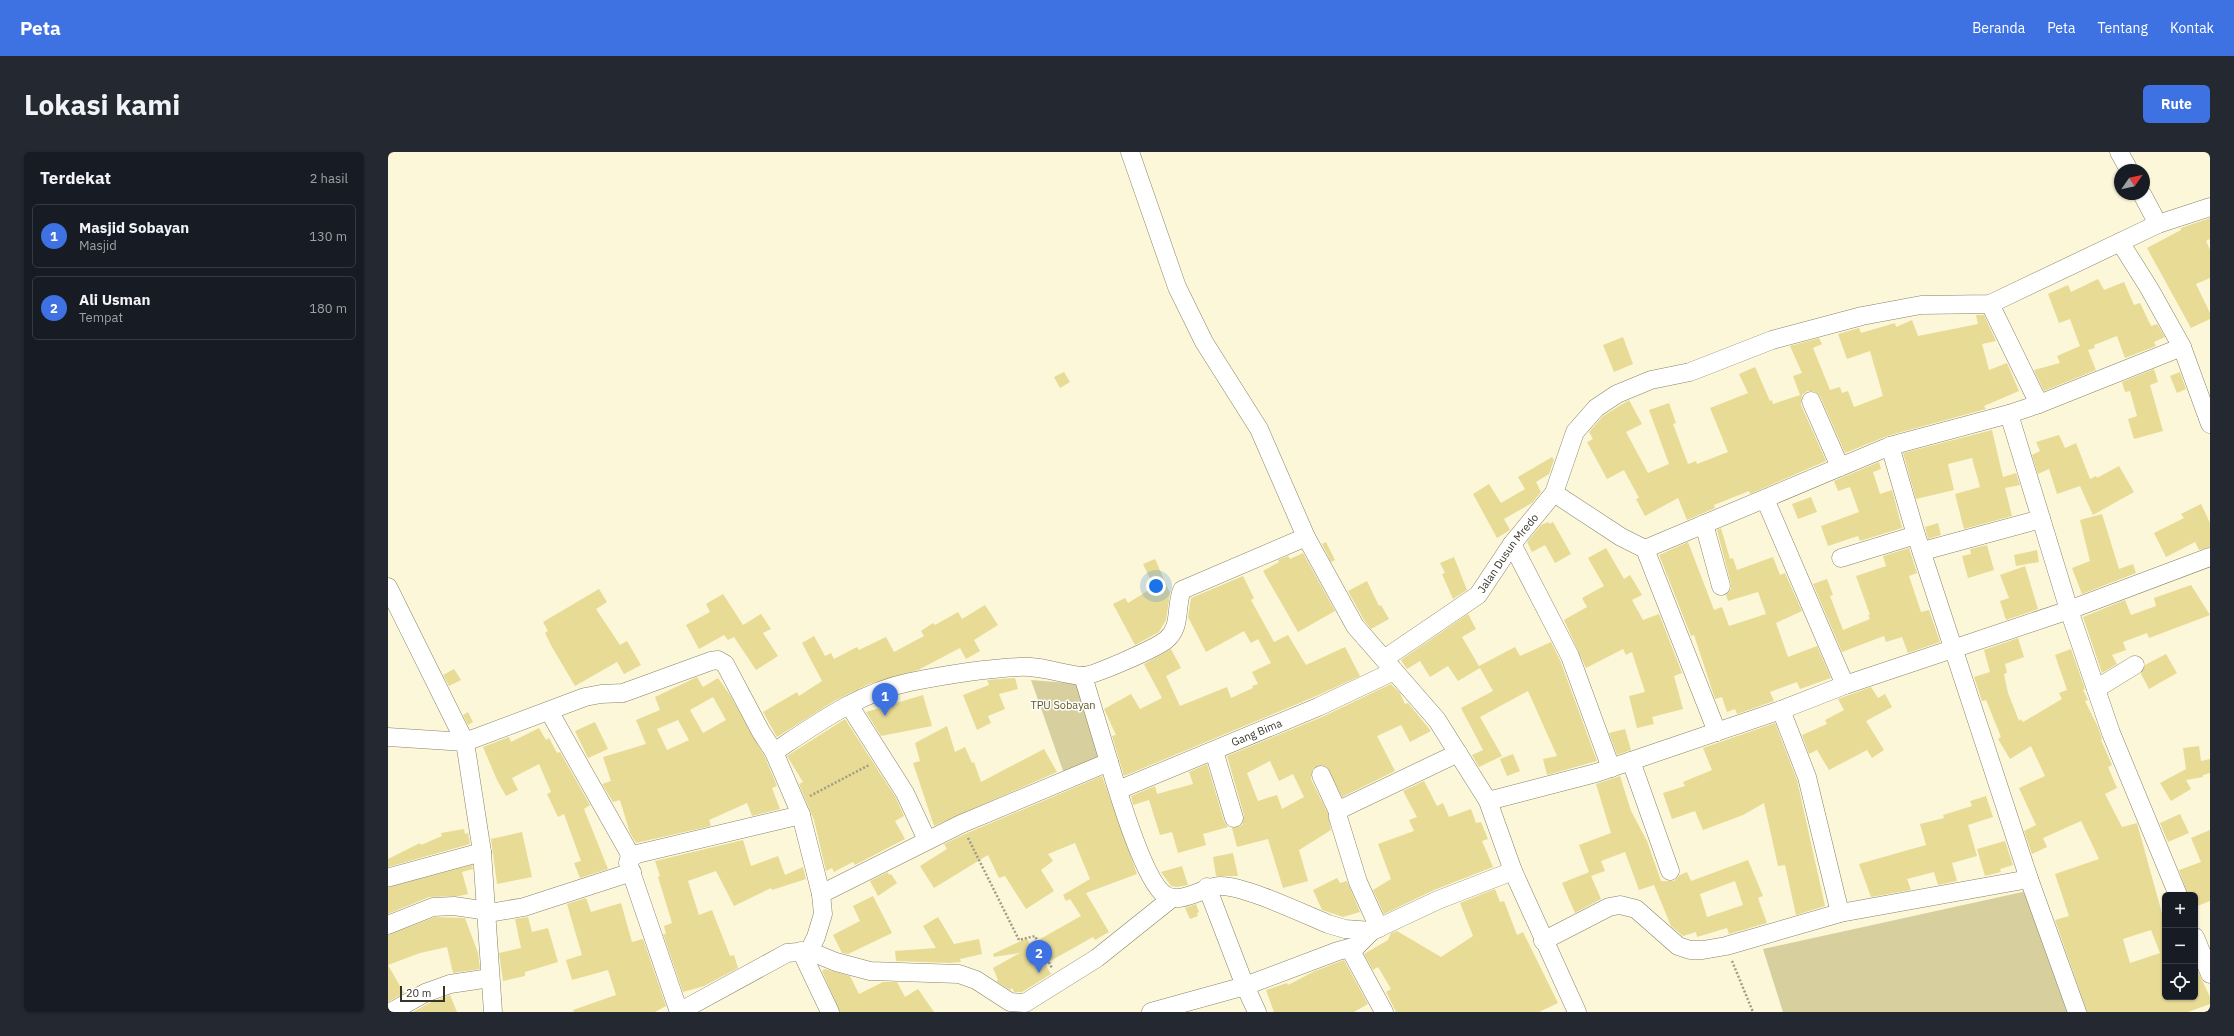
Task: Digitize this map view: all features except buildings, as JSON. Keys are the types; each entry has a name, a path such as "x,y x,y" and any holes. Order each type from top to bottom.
{"street":[{"path":"1130,152 1180,294 1204,342 1259,428 1306,536 1355,626 1437,720 1488,801 1513,871 1543,941 1577,1012"},
{"path":"2119,152 2126,164"},
{"path":"2145,200 2158,224"},
{"path":"2039,404 1990,304 2158,224 2210,207"},
{"path":"2120,242 2149,288 2182,347 2210,424"},
{"name":"Jalan Dusun Mredo","path":"1389,665 1478,595 1512,544 1554,493 1574,432 1596,408 1617,394 1651,380 1690,372 1772,340 1862,316 1921,306 1990,304"},
{"path":"1645,549 1890,446 2009,414 2039,404 2182,347"},
{"path":"1811,401 1840,467"},
{"path":"2009,414 2069,610 2111,733 2177,892"},
{"path":"1890,446 1919,543 1955,648 2029,879 2077,1012"},
{"path":"1554,493 1621,537 1645,549 1717,732"},
{"path":"1765,499 1844,685"},
{"path":"1841,558 2041,518"},
{"path":"1704,524 1721,586"},
{"path":"774,752 849,705 869,695 909,682 1020,666 1082,676 1120,663 1166,640 1176,628 1180,595 1186,588 1306,536"},
{"path":"1512,544 1570,656 1611,768"},
{"path":"1488,801 1611,768 1781,710 1844,685 2069,610 2210,557"},
{"path":"388,587 465,742 482,852 492,1012"},
{"path":"388,738 465,742 585,697 601,694 623,693 718,660 725,664 761,732 774,752 798,810 821,894 823,914 816,937 805,950"},
{"name":"Gang Bima","path":"1118,790 1318,707 1389,665"},
{"path":"2096,689 2135,665"},
{"path":"1082,676 1118,790 1151,877 1160,891 1172,898"},
{"path":"849,705 884,757 905,793 927,840"},
{"path":"1781,710 1807,777 1840,913"},
{"path":"549,711 631,864 679,1012 787,953 805,950 836,962 870,972 936,975 959,974 976,980 1010,1002 1025,1004 1096,958 1172,898 1187,896 1207,888 1233,887 1334,926 1360,931 1365,938"},
{"path":"1214,751 1234,818"},
{"path":"1338,812 1343,808 1458,753"},
{"path":"1631,761 1670,872"},
{"path":"821,894 961,824 1109,762"},
{"path":"1320,775 1338,812 1365,938 1384,1012"},
{"path":"388,924 432,907 454,906 486,909 495,912 524,907 631,864 798,810"},
{"path":"390,877 482,852"},
{"path":"1151,1012 1245,986 1338,951 1438,900 1513,871"},
{"path":"1543,941 1610,907 1620,905 1636,909 1678,946 1690,950 1703,950 1726,946 1840,913 2029,879"},
{"path":"1207,888 1245,986 1257,1012"},
{"path":"2198,944 2210,974"},
{"path":"805,950 830,1012"},
{"path":"391,1012 425,993 450,984 490,978"}],"path":[{"path":"798,810 884,757"},
{"path":"961,824 1019,940 1035,936 1059,982"},
{"path":"1726,946 1753,1012"}],"green space":[{"name":"TPU Sobayan","path":"1031,680 1080,684 1104,760 1066,779"},
{"path":"2027,891 2067,1012 1783,1012 1763,949"}],"place":[{"name":"Masjid Sobayan","path":"885,716"},
{"name":"Ali Usman","path":"1039,973"}]}
